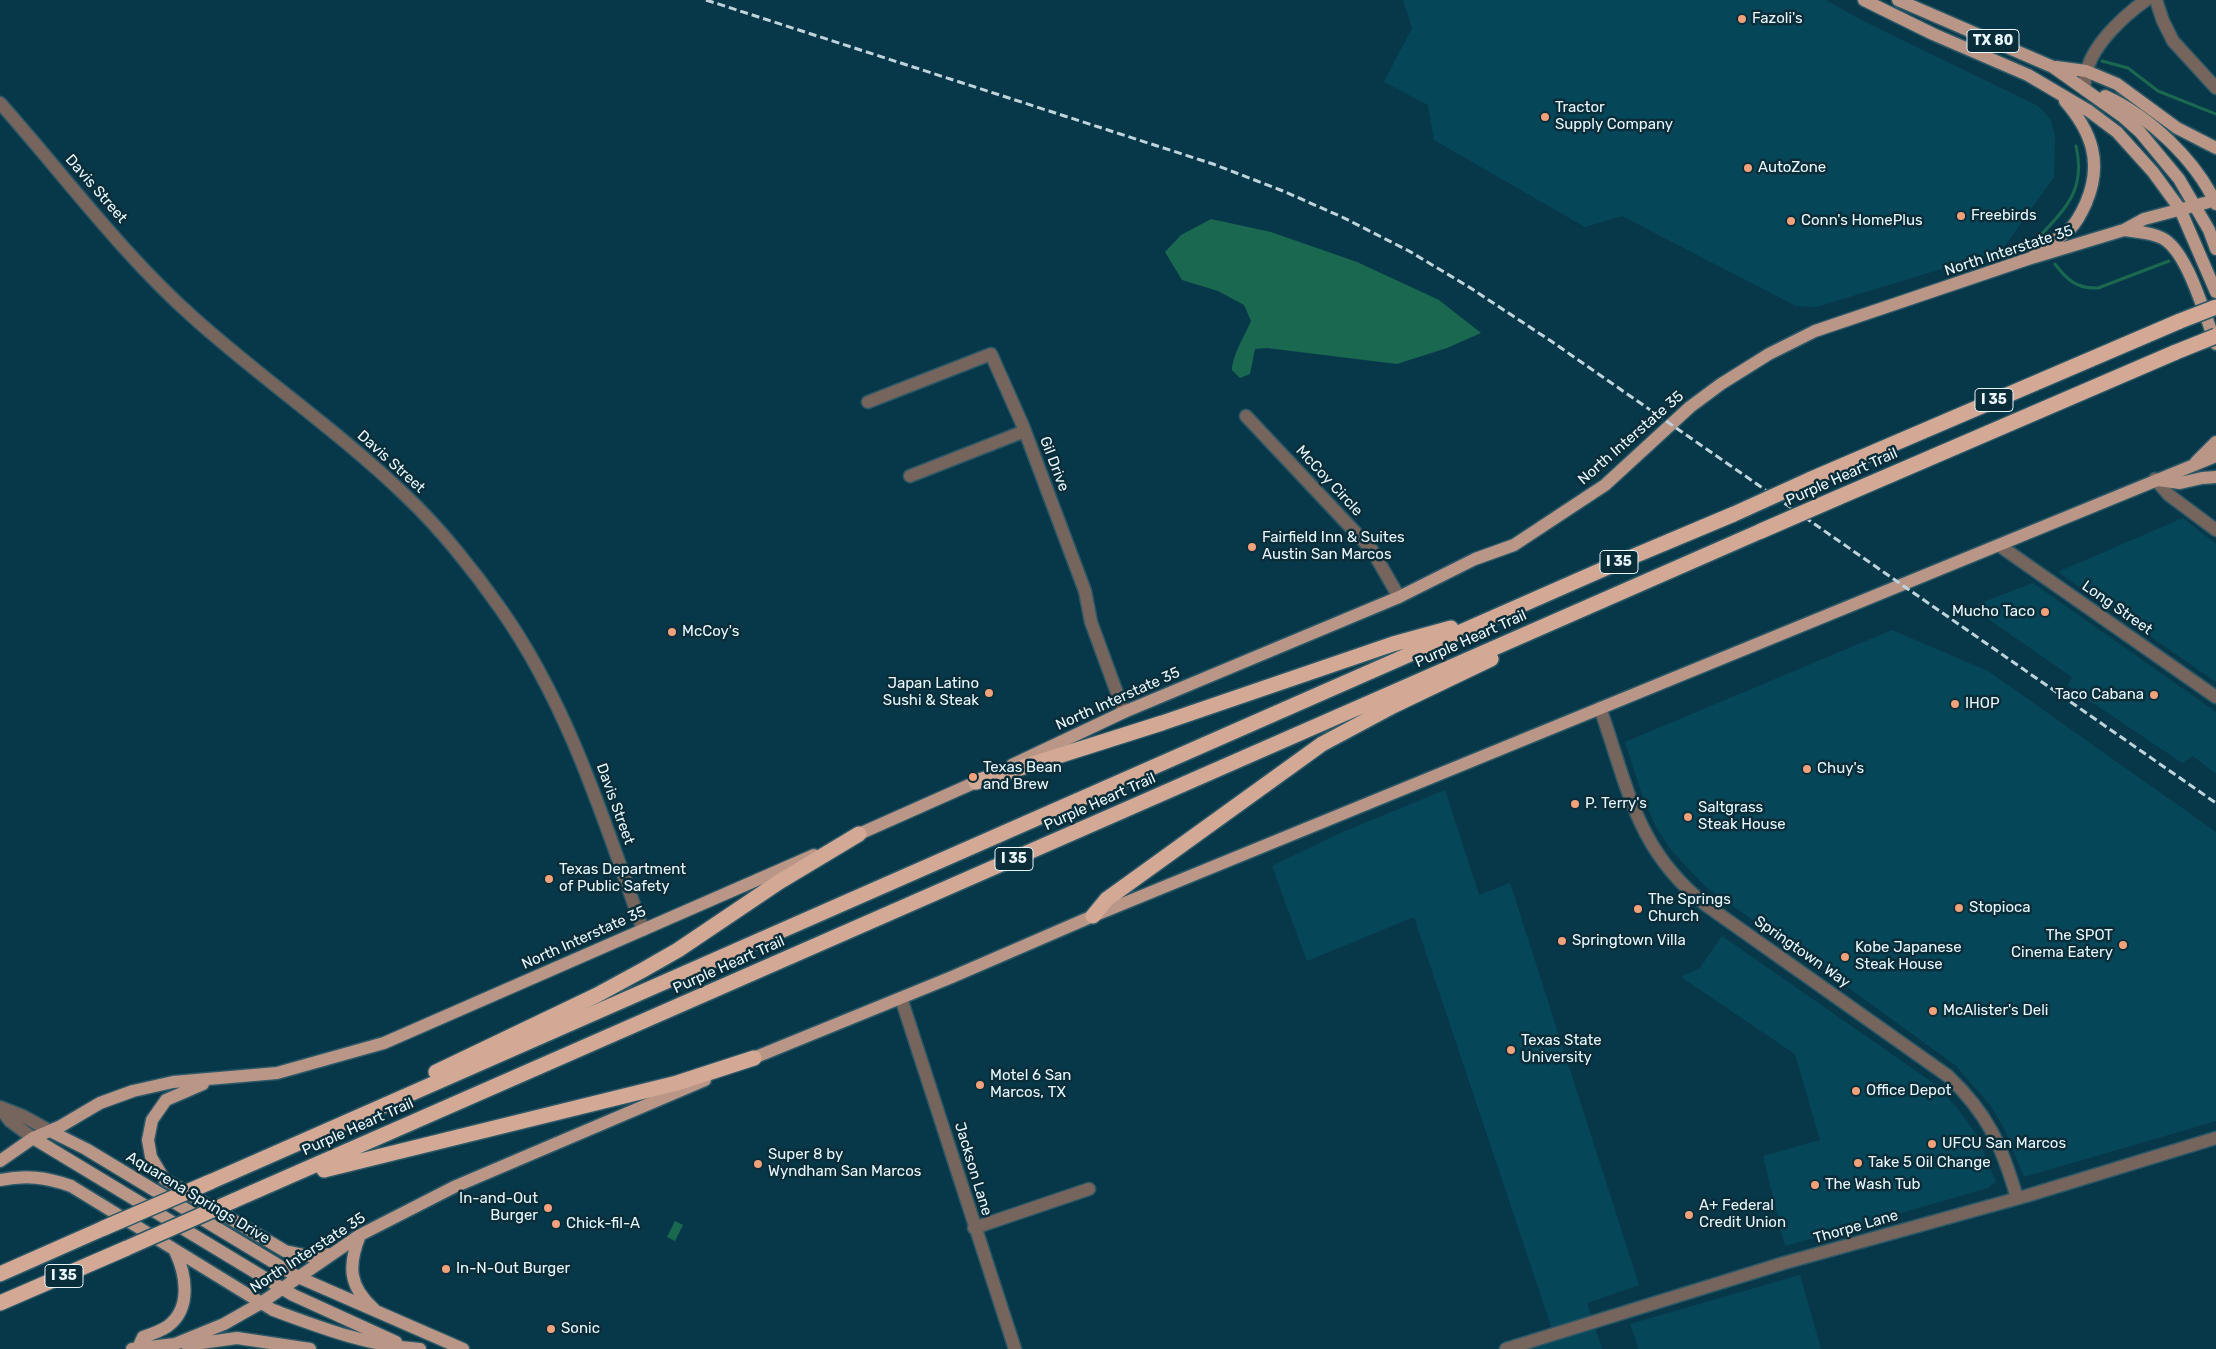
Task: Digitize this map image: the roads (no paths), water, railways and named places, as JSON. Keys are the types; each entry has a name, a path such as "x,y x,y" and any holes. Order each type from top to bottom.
{"highway":[{"name":"Purple Heart Trail","path":"0,1274 1809,480 2085,360 2216,307"},
{"name":"Purple Heart Trail","path":"0,1303 1761,531 2216,336"},
{"path":"1093,916 1107,899 1322,744 1393,706 1465,673 1585,608"},
{"path":"976,782 1162,723 1394,644 1505,613"},
{"path":"243,1167 628,979 678,950 779,882 859,834"},
{"path":"268,1186 357,1160 677,1083 754,1058"}],"main road":[{"name":"TX 80","path":"1864,0 1933,34 2028,75 2057,91 2117,132 2153,172 2180,209 2216,292"},
{"name":"TX 80","path":"1898,0 2053,67 2122,116 2140,132 2174,173 2195,206 2216,249"},
{"path":"1933,34 1953,36 2056,81 2117,101 2151,126 2192,167 2215,201"},
{"path":"2053,67 2086,71 2117,84 2177,128 2216,148"},
{"path":"2028,260 2071,228 2081,213 2091,191 2094,154 2089,136 2080,118 2057,91"},
{"name":"North Interstate 35","path":"0,1162 33,1138 119,1095 174,1082 277,1073 384,1042 643,930 976,782 1124,712 1400,597 1475,560 1514,545 1605,485 1690,407 1721,384 1769,354 1815,331 2124,230 2144,219 2215,201"},
{"path":"2124,230 2153,234 2164,238 2176,248 2185,262 2216,344"},
{"path":"2195,464 2216,442"},
{"name":"North Interstate 35","path":"136,1349 175,1344 224,1324 261,1303 360,1235 454,1187 754,1058 1093,916 2216,456"},
{"path":"2156,480 2180,482 2202,478 2216,478"},
{"path":"212,1080 166,1100 152,1120 148,1140 151,1157 164,1179 285,1251 309,1256 332,1254"},
{"name":"Aquarena Springs Drive","path":"50,1131 86,1149 298,1277 463,1349"},
{"name":"Aquarena Springs Drive","path":"33,1138 282,1289 411,1349"},
{"path":"0,1180 32,1176 46,1178 71,1186 84,1192 175,1251 261,1303 309,1325 332,1333 358,1340 420,1349"},
{"path":"360,1235 352,1255 351,1265 355,1284 365,1301 376,1311"},
{"path":"136,1349 143,1337 162,1330 175,1320 184,1301 186,1290 183,1272 175,1251"},
{"path":"175,1344 182,1346 237,1338 310,1349"}],"street":[{"path":"2084,89 2086,71 2092,57 2114,28 2146,0"},
{"path":"2156,0 2163,21 2173,41 2216,88"},
{"name":"Davis Street","path":"0,103 158,284 246,364 319,420 409,498 468,566 500,607 538,667 577,748 643,930"},
{"name":"Gil Drive","path":"868,402 991,354 1025,431 1084,591 1091,622 1124,712"},
{"name":"McCoy Circle","path":"1246,416 1372,550 1400,597"},
{"path":"910,476 1025,431"},
{"path":"2156,480 2169,495 2216,530"},
{"name":"Long Street","path":"2000,546 2216,697"},
{"name":"Springtown Way","path":"1600,708 1639,823 1661,860 1678,880 1706,905 1948,1076 1974,1104 1998,1141 2017,1198"},
{"name":"Jackson Lane","path":"901,998 974,1228 1015,1349"},
{"name":"Aquarena Springs Drive","path":"0,1108 23,1116 50,1131"},
{"name":"Aquarena Springs Drive","path":"0,1108 10,1121 33,1138"},
{"name":"Thorpe Lane","path":"1506,1349 1784,1263 2017,1198 2216,1138"},
{"path":"974,1228 1089,1189"}],"waterway":[{"path":"2102,61 2128,68 2158,91 2216,114"},
{"path":"2040,243 2039,237 2066,206 2076,186 2078,174 2076,146"},
{"path":"2055,264 2068,279 2078,285 2098,288 2169,261"}],"railway":[{"path":"706,0 1213,164 1283,191 1342,217 1409,251 1469,287 1551,341 2216,803"}],"place":[{"name":"Fazoli's","path":"1742,19"},
{"name":"Tractor Supply Company","path":"1545,117"},
{"name":"AutoZone","path":"1748,168"},
{"name":"Freebirds","path":"1961,216"},
{"name":"Conn's HomePlus","path":"1791,221"},
{"name":"Fairfield Inn & Suites Austin San Marcos","path":"1252,547"},
{"name":"Mucho Taco","path":"2045,612"},
{"name":"McCoy's","path":"672,632"},
{"name":"Japan Latino Sushi & Steak","path":"989,693"},
{"name":"Taco Cabana","path":"2154,695"},
{"name":"IHOP","path":"1955,704"},
{"name":"Chuy's","path":"1807,769"},
{"name":"Texas Bean and Brew","path":"973,777"},
{"name":"P. Terry's","path":"1575,804"},
{"name":"Saltgrass Steak House","path":"1688,817"},
{"name":"Texas Department of Public Safety","path":"549,879"},
{"name":"Stopioca","path":"1959,908"},
{"name":"The Springs Church","path":"1638,909"},
{"name":"Springtown Villa","path":"1562,941"},
{"name":"The SPOT Cinema Eatery","path":"2123,945"},
{"name":"Kobe Japanese Steak House","path":"1845,957"},
{"name":"McAlister's Deli","path":"1933,1011"},
{"name":"Texas State University","path":"1511,1050"},
{"name":"Motel 6 San Marcos, TX","path":"980,1085"},
{"name":"Office Depot","path":"1856,1091"},
{"name":"UFCU San Marcos","path":"1932,1144"},
{"name":"Take 5 Oil Change","path":"1858,1163"},
{"name":"Super 8 by Wyndham San Marcos","path":"758,1164"},
{"name":"The Wash Tub","path":"1815,1185"},
{"name":"In-and-Out Burger","path":"548,1208"},
{"name":"A+ Federal Credit Union","path":"1689,1215"},
{"name":"Chick-fil-A","path":"556,1224"},
{"name":"In-N-Out Burger","path":"446,1269"},
{"name":"Sonic","path":"551,1329"}]}
